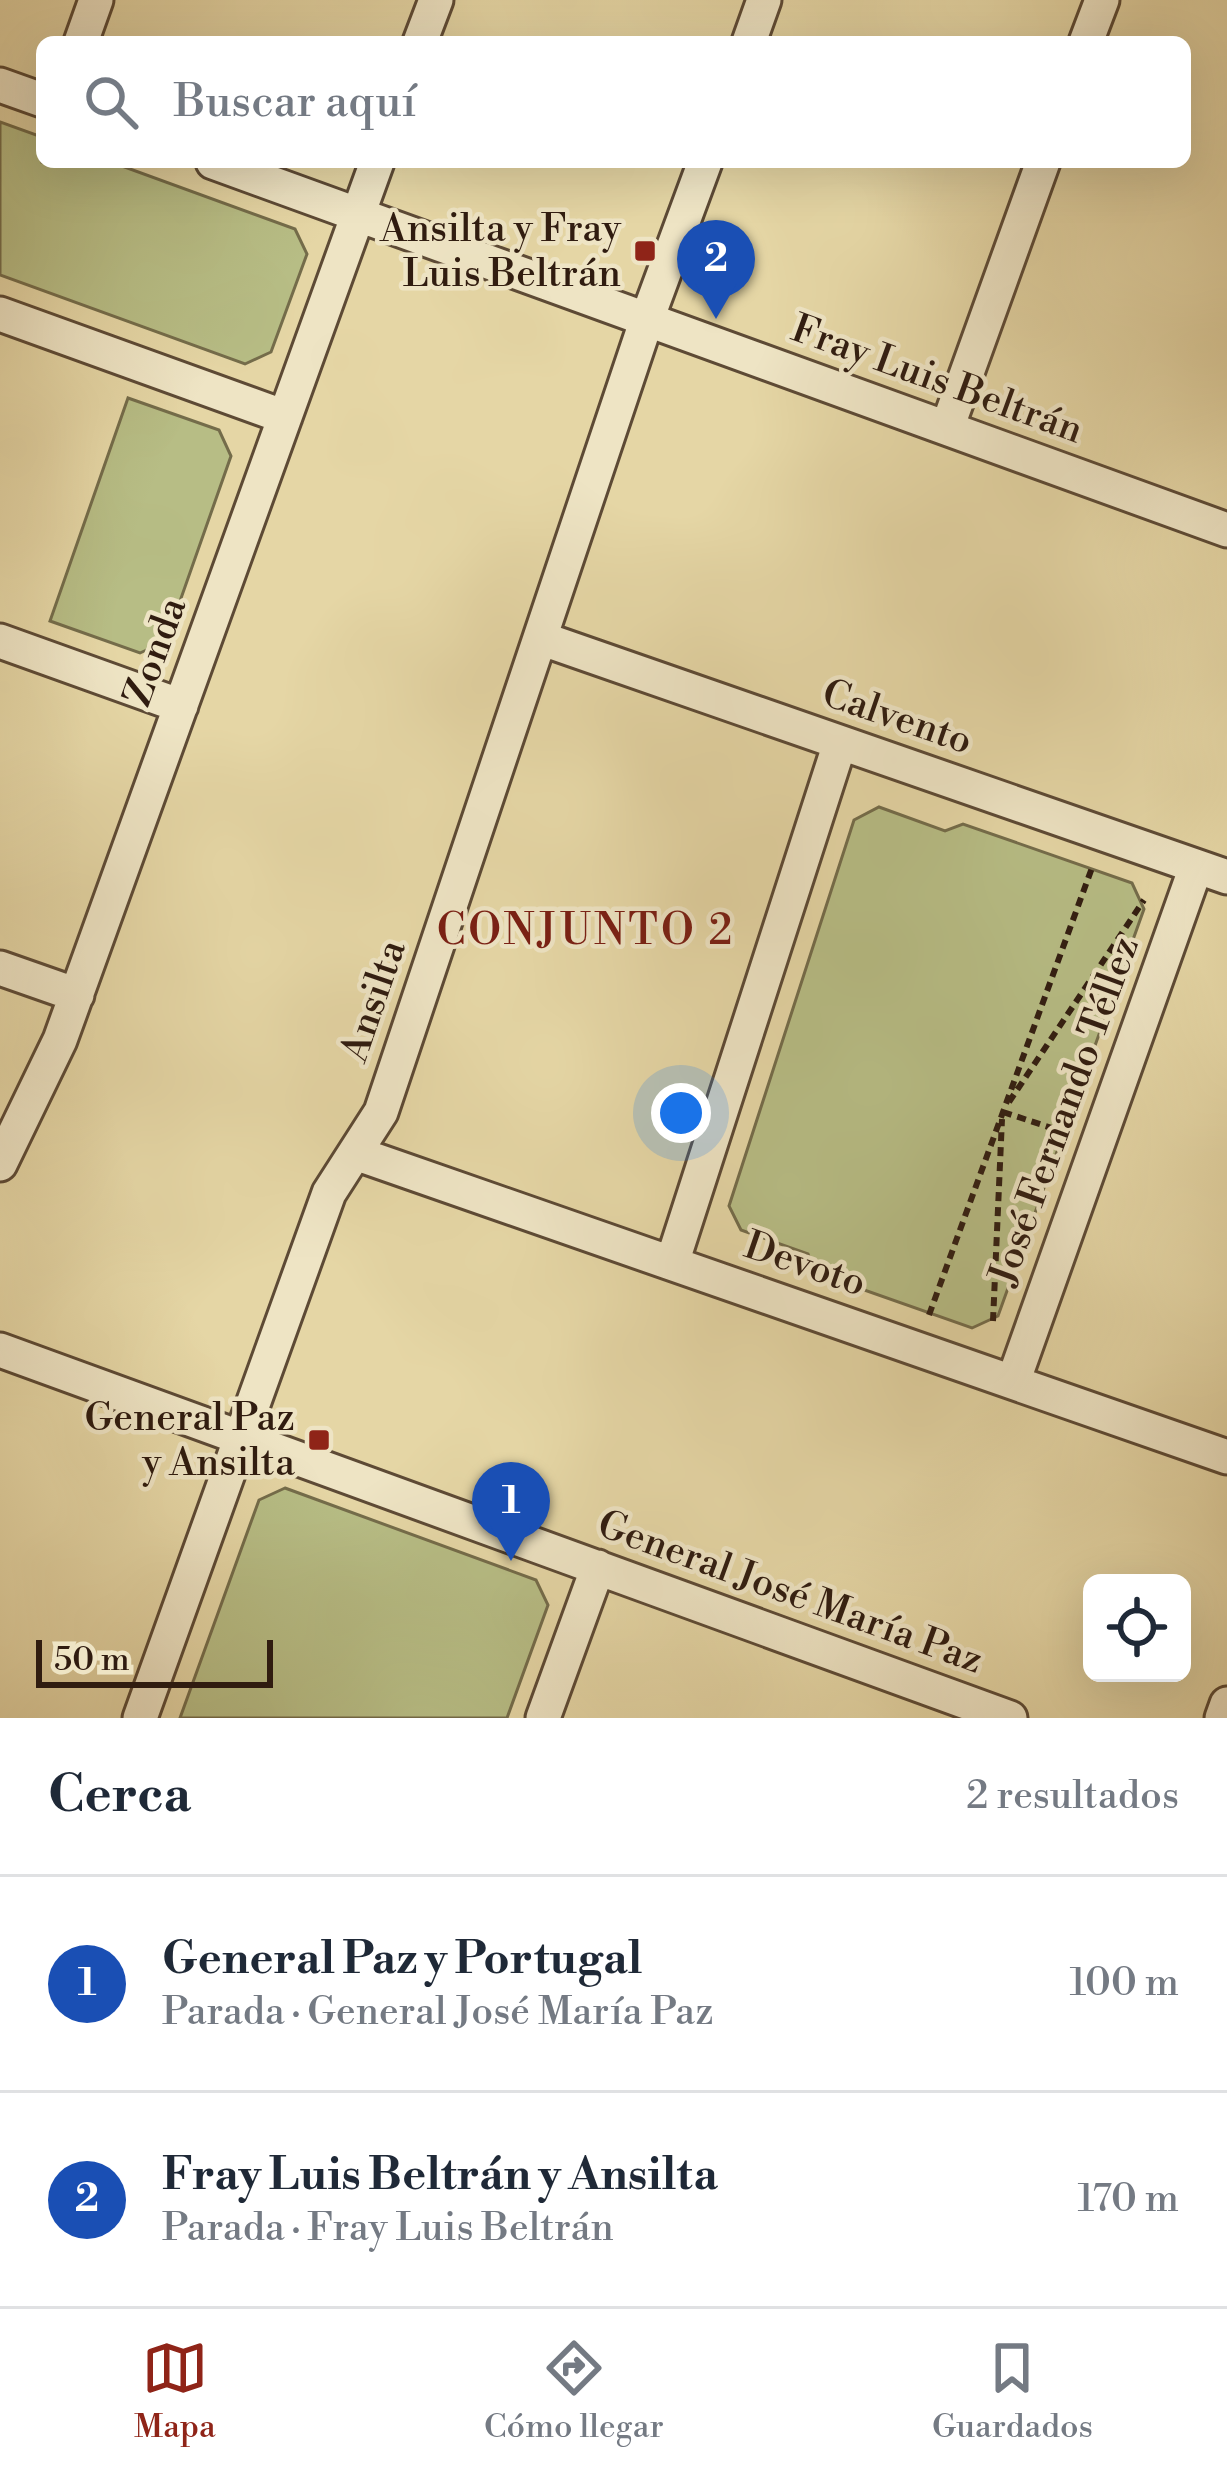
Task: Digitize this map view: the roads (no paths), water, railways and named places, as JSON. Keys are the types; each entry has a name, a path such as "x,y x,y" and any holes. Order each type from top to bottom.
{"street":[{"path":"82,36 96,0"},
{"path":"423,36 436,0"},
{"path":"751,36 764,0"},
{"path":"1089,36 1102,0"},
{"path":"0,85 36,98"},
{"name":"Fray Luis Beltrán","path":"229,168 1227,530"},
{"name":"Zonda","path":"0,1164 77,995 375,168"},
{"name":"Ansilta","path":"140,1718 329,1193 381,1112 647,319 703,168"},
{"path":"946,428 1041,168"},
{"path":"0,314 285,417"},
{"name":"Calvento","path":"540,638 1212,872"},
{"path":"0,641 181,706"},
{"path":"672,1263 840,743"},
{"name":"José Fernando Téllez","path":"1013,1382 1212,872"},
{"path":"0,968 77,995"},
{"name":"Devoto","path":"355,1153 1227,1457"},
{"name":"General José María Paz","path":"0,1350 1010,1718"},
{"path":"543,1718 598,1568"},
{"path":"1222,1718 1227,1704"}],"place":[{"name":"Ansilta y Fray Luis Beltrán","path":"645,251"},
{"name":"Fray Luis Beltrán y Ansilta","path":"716,319"},
{"name":"General Paz y Ansilta","path":"319,1440"},
{"name":"General Paz y Portugal","path":"511,1561"}],"district":[{"name":"CONJUNTO 2","path":"586,931"}]}
